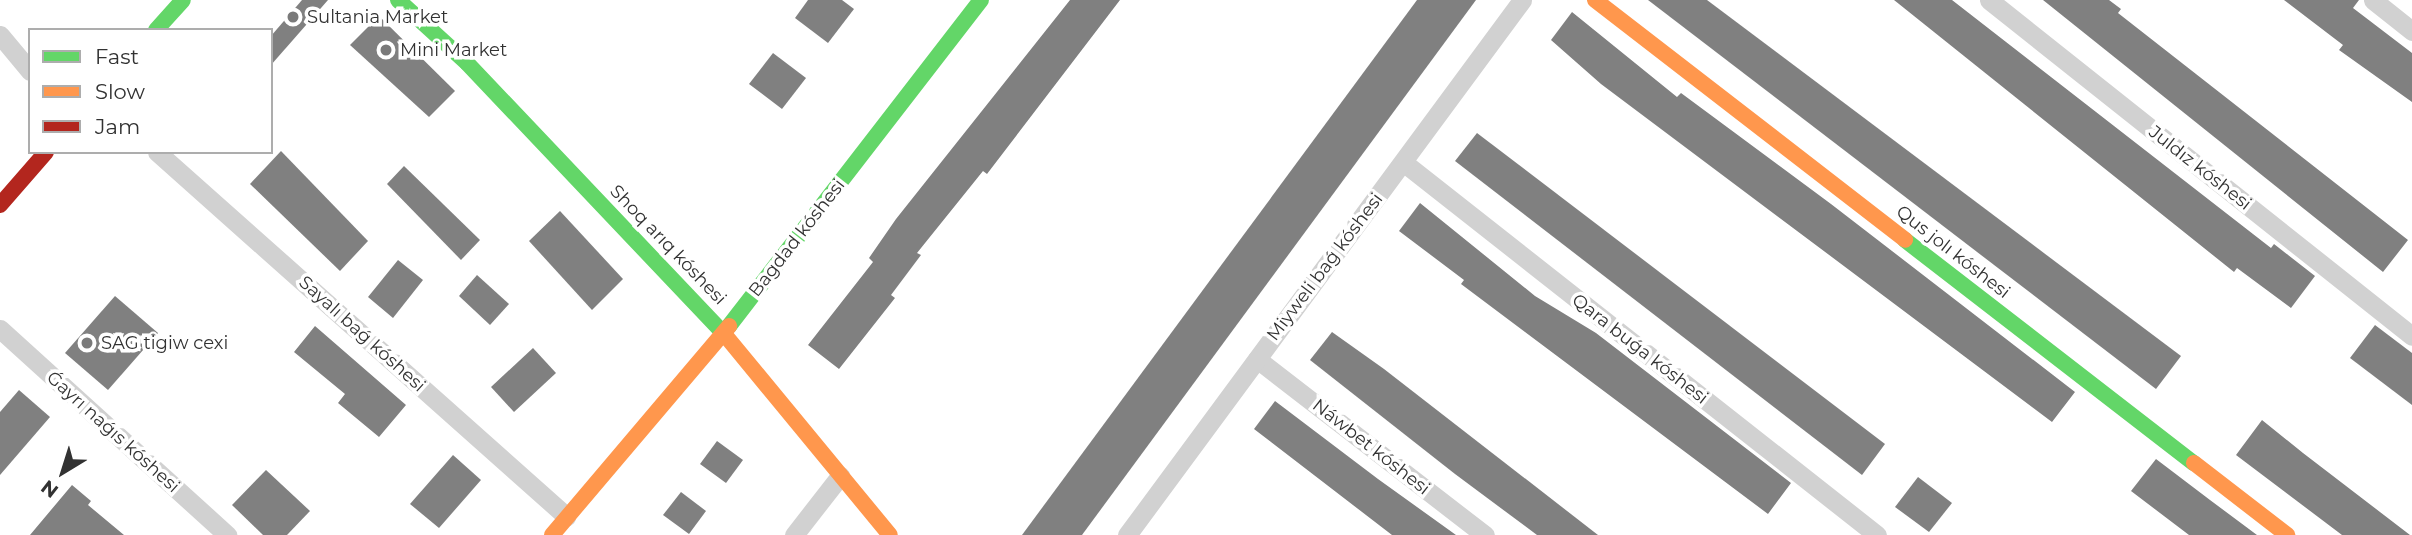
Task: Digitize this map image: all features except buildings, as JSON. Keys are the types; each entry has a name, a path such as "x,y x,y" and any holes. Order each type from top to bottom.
{"street":[{"path":"158,28 183,0"},
{"name":"Shoq arıq kóshesi","path":"398,0 467,62 724,332 891,535"},
{"name":"Bagdad kóshesi","path":"551,535 724,332 981,0"},
{"name":"Miyweli baǵ kóshesi","path":"1127,535 1522,0"},
{"name":"Qus jolı kóshesi","path":"1595,0 2287,535"},
{"name":"Juldız kóshesi","path":"1989,0 2412,336"},
{"path":"2373,0 2412,31"},
{"path":"0,35 28,69"},
{"path":"0,205 44,154"},
{"name":"Sayalı baǵ kóshesi","path":"160,154 566,516"},
{"name":"Qara buǵa kóshesi","path":"1402,162 1877,535"},
{"name":"Ǵayrı naǵıs kóshesi","path":"0,329 227,535"},
{"name":"Náwbet kóshesi","path":"1257,359 1485,535"},
{"path":"794,535 840,476"}],"traffic: fast":[{"path":"158,28 183,0"},
{"path":"398,0 467,63 725,335"},
{"path":"729,326 981,0"},
{"path":"1905,240 2194,463"}],"traffic: slow":[{"path":"1595,0 1905,240"},
{"path":"552,535 729,326"},
{"path":"725,335 890,535"},
{"path":"2194,463 2287,535"}],"traffic: jam":[{"path":"0,205 44,154"}],"place":[{"name":"Sultania Market","path":"293,17"},
{"name":"Mini Market","path":"386,50"},
{"name":"SAG tigiw cexi","path":"87,343"}]}
